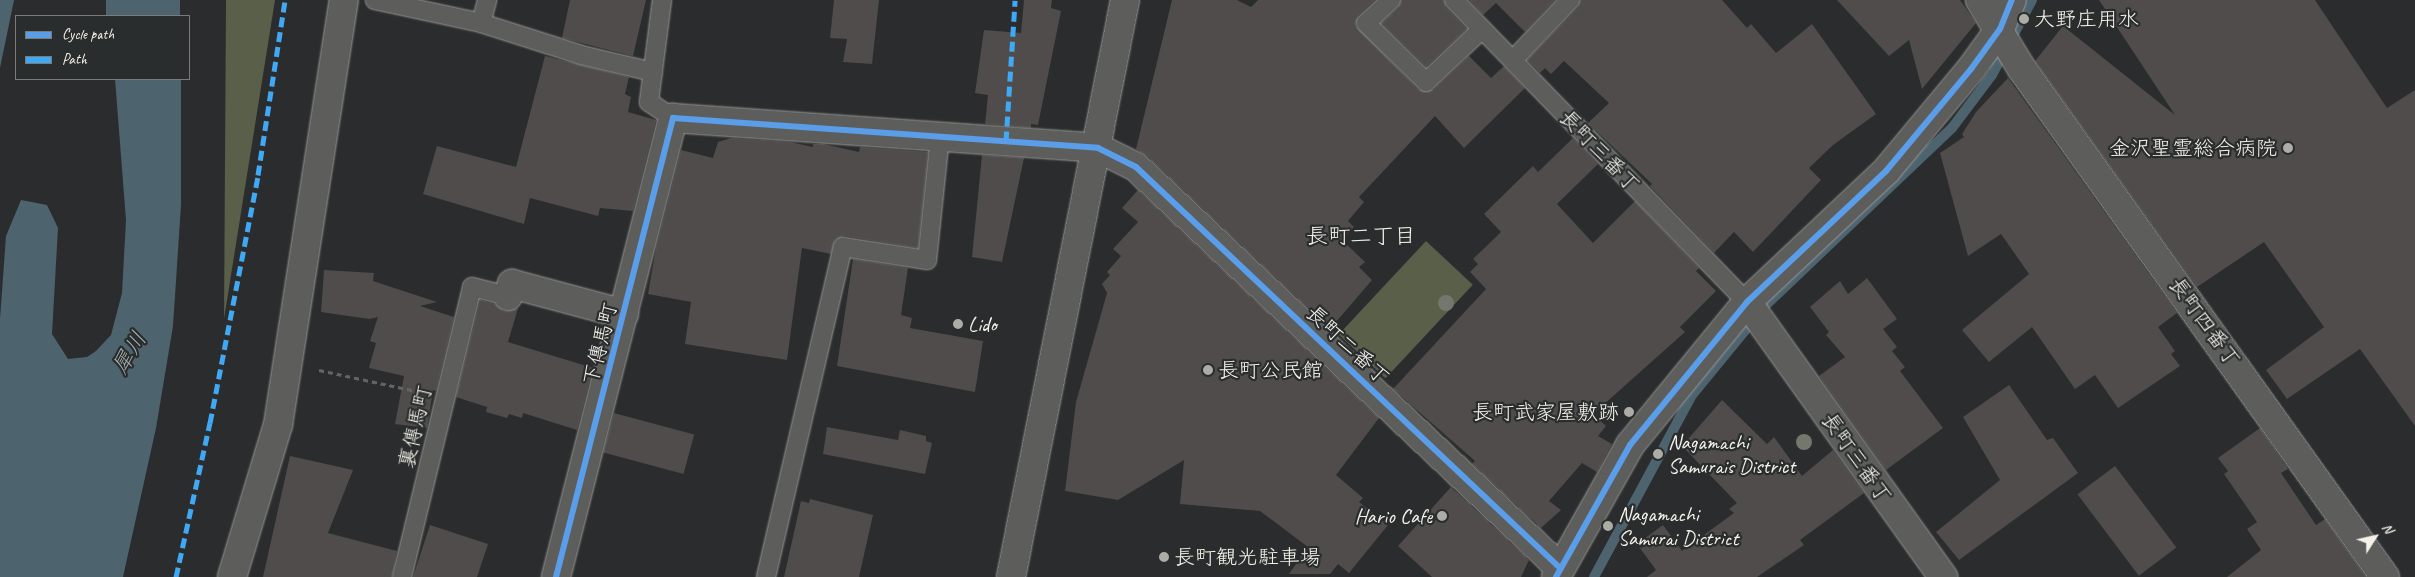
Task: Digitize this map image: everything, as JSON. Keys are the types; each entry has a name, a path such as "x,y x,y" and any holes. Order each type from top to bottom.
{"street":[{"path":"232,577 278,425 344,0"},
{"path":"1011,577 1098,148 1125,0"},
{"path":"1980,0 2000,29"},
{"path":"1561,574 1630,444 1747,302 1886,171 1971,69 2000,29 2012,0"},
{"name":"長町四番丁","path":"2000,29 2022,69 2385,577"},
{"path":"673,118 1098,148"},
{"name":"下傳馬町","path":"556,577 673,118"},
{"name":"長町二番丁","path":"1098,148 1136,167 1561,574"},
{"path":"508,296 512,284 624,314"},
{"name":"長町三番丁","path":"1747,302 1943,577"}],"lane":[{"path":"375,0 480,23 581,55 653,72"},
{"path":"480,23 487,0"},
{"path":"662,0 649,102 673,118"},
{"path":"1390,0 1366,23 1426,82 1482,29"},
{"name":"長町三番丁","path":"1454,0 1747,302"},
{"path":"1513,60 1570,0"},
{"path":"766,577 843,246 927,260 940,137"},
{"name":"裏傳馬町","path":"402,577 472,287 508,296"}],"path":[{"path":"288,364 446,397"}],"green space":[{"path":"226,0 275,0 224,319"},
{"path":"1426,241 1473,285 1386,378 1339,335"}],"water":[{"path":"0,0 14,0 0,68"},
{"path":"106,0 180,0 180,15 106,15"},
{"name":"犀川","path":"115,80 181,80 181,205 173,326 156,428 123,577 0,577 0,319 6,236 21,200 47,205 58,228 52,334 68,359 87,357 96,351 111,335 122,293 126,220"}],"building":[{"path":"570,0 646,0 633,56 562,38"},
{"path":"834,0 879,0 872,64 843,62 847,39 830,38"},
{"path":"1024,0 1052,0 1051,8 1061,11 1038,125 1031,124 1031,128 985,124 988,95 975,93 984,30 1021,33"},
{"path":"1172,0 1237,0 1251,7 1258,0 1375,0 1358,16 1356,26 1419,90 1433,90 1469,56 1491,78 1504,66 1525,88 1464,148 1435,116 1359,197 1364,202 1348,221 1354,227 1342,240 1365,262 1359,267 1372,280 1330,329 1147,156 1136,149"},
{"path":"1401,0 1444,0 1446,7 1467,29 1426,67 1381,23 1398,8"},
{"path":"1469,0 1555,0 1525,32 1496,3 1483,15"},
{"path":"1580,0 1722,0 1747,28 1751,24 1776,53 1812,24 1876,114 1833,145 1809,168 1821,180 1753,252 1734,232 1714,253 1650,186 1652,184 1588,123 1609,103 1564,61 1551,74 1545,68 1540,73 1527,60 1578,7"},
{"path":"1837,0 1960,0 1976,23 1922,89 1909,40 1889,56"},
{"path":"2099,0 2315,0 2387,108 2415,90 2415,426 2360,349 2287,399 2266,370 2324,327 2264,242 2197,287 2035,61 2063,26 2175,115"},
{"path":"545,56 629,77 625,94 631,97 628,112 656,120 633,211 600,208 598,216 530,198 524,224 423,194 437,146 516,167"},
{"path":"2008,78 2177,313 2158,327 2175,351 2171,354 2180,366 2118,408 2095,375 2075,389 2032,327 1989,362 1962,330 2029,274 2001,234 1968,256 1940,153 1964,137 1962,134 1976,112"},
{"path":"731,138 790,142 813,147 813,144 823,144 859,152 860,147 928,152 918,248 844,236 835,240 831,254 802,248 787,360 685,344 691,302 648,294 656,248 681,150 713,158 718,142"},
{"path":"1573,138 1598,164 1557,204 1593,243 1635,201 1699,268 1696,271 1716,291 1680,327 1685,332 1593,414 1606,426 1598,436 1612,444 1597,472 1582,463 1549,501 1561,510 1541,528 1472,464 1475,461 1393,389 1486,289 1470,272 1478,264 1473,259 1501,232 1484,214 1533,166 1538,172"},
{"path":"982,155 1024,158 1002,262 972,257"},
{"path":"1138,190 1379,418 1336,475 1363,498 1359,502 1388,525 1349,573 1338,564 1330,574 1289,574 1308,547 1260,511 1180,504 1184,460 1118,500 1065,491 1076,402 1107,293 1102,284 1110,275 1107,272 1121,256 1113,249 1138,222 1122,208"},
{"path":"853,259 908,268 901,315 912,318 910,328 983,341 975,392 837,366"},
{"path":"324,270 374,273 373,281 437,302 420,306 454,317 436,391 433,390 427,428 395,424 404,376 369,368 376,343 370,341 378,317 369,319 321,312"},
{"path":"1867,278 1897,319 1883,329 1897,347 1892,351 1905,367 1900,371 1943,428 1886,470 1819,376 1845,357 1826,335 1829,332 1810,307 1840,281 1848,294"},
{"path":"480,300 495,304 504,311 518,308 508,342 593,368 577,430 523,413 522,418 509,414 507,418 486,412 487,407 456,397"},
{"path":"2009,385 2047,440 2053,438 2078,473 1959,560 1936,532 2000,480 1963,417"},
{"path":"1722,400 1767,444 1774,437 1802,476 1833,450 1864,493 1800,540 1804,545 1757,577 1647,577 1656,570 1637,544 1663,525 1682,551 1734,513 1729,509 1737,503 1682,446"},
{"path":"614,413 694,434 684,474 603,453"},
{"path":"827,427 898,440 900,430 926,436 926,441 932,443 925,474 823,454"},
{"path":"2260,428 2288,469 2281,473 2316,525 2325,519 2366,577 2227,577 2261,550 2247,529 2257,522 2224,474 2228,471 2218,458"},
{"path":"290,456 353,470 328,533 397,551 392,577 263,577"},
{"path":"2115,466 2176,547 2139,576 2077,494"},
{"path":"1451,487 1529,560 1521,577 1432,577 1398,546"},
{"path":"810,499 873,515 859,577 784,577 801,501 809,503"},
{"path":"430,525 488,544 477,577 413,577"}],"waterway":[{"path":"1594,577 1692,395 1766,305 1952,128 1992,75 2032,0"}],"marked path":[{"path":"176,577 210,423 258,175 285,0"},
{"path":"1006,141 1015,0"}],"cycle path":[{"path":"1556,577 1630,445 1747,302 1886,171 1971,69 2000,29 2012,0"},
{"path":"556,577 673,118 1098,148 1136,167 1559,567"}],"place":[{"name":"大野庄用水","path":"2024,19"},
{"name":"金沢聖霊総合病院","path":"2288,148"},
{"name":"Lido","path":"958,324"},
{"name":"長町公民館","path":"1208,370"},
{"name":"長町武家屋敷跡","path":"1629,412"},
{"name":"Nagamachi Samurais District","path":"1658,454"},
{"name":"Hario Cafe","path":"1442,516"},
{"name":"Nagamachi Samurai District","path":"1608,526"},
{"name":"長町観光駐車場","path":"1164,557"}],"district":[{"name":"長町二丁目","path":"1361,237"}]}
